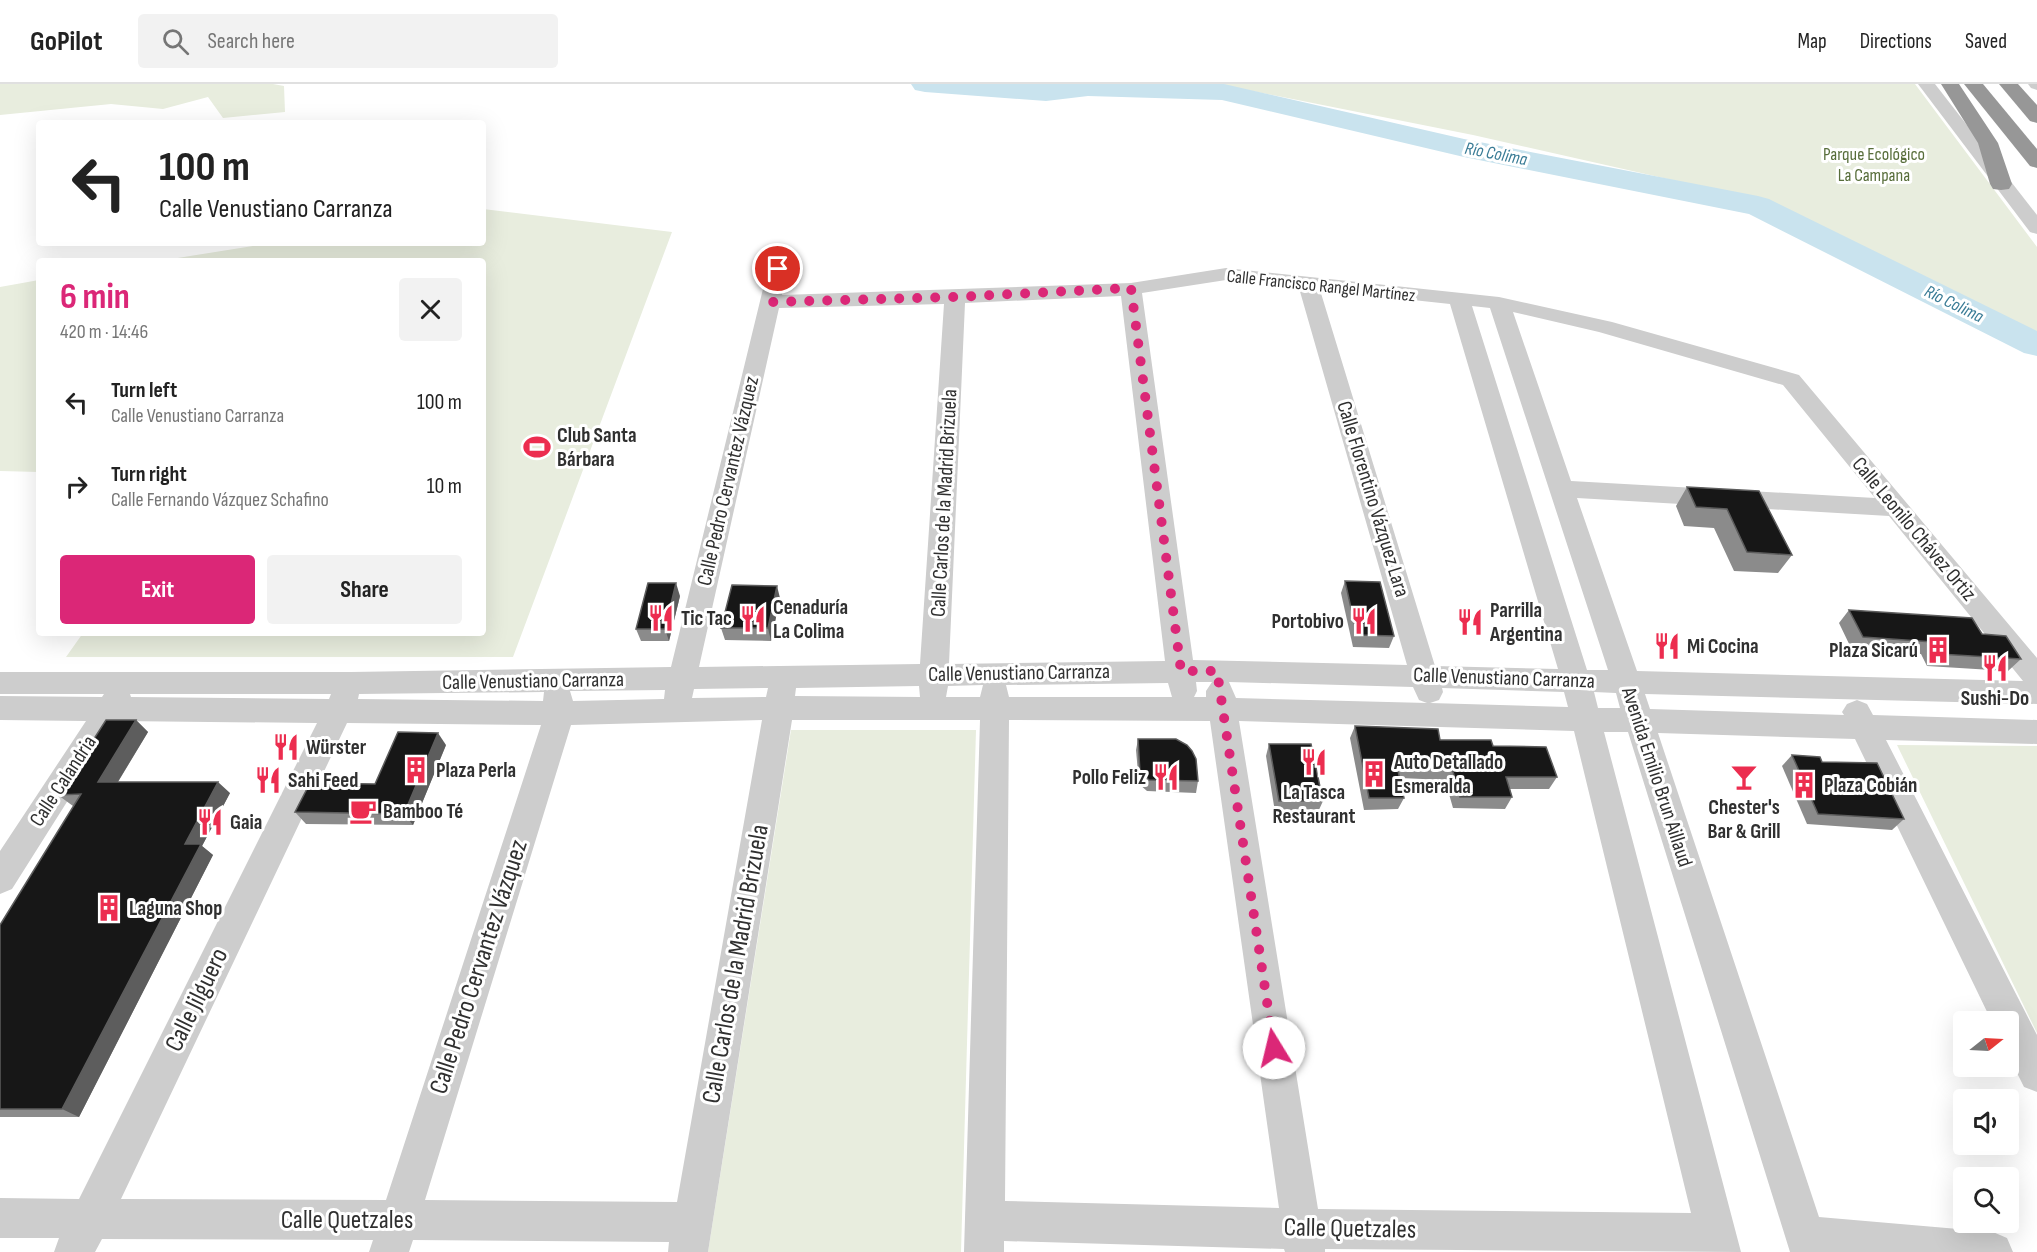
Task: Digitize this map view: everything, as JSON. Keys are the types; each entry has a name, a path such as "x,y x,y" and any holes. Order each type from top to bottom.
{"highway":[{"path":"1950,84 1988,143 2001,184"},
{"path":"1973,84 2037,162"},
{"path":"2008,84 2037,117"}],"street":[{"path":"1926,84 2037,228"},
{"name":"Calle Pedro Cervantez Vázquez","path":"675,710 782,252"},
{"name":"Calle Francisco Rangel Martínez","path":"771,302 955,297 1131,288 1226,274 1499,303 1604,327 1791,380"},
{"name":"Calle Florentino Vázquez Lara","path":"1308,283 1426,675 1435,716"},
{"path":"1131,288 1185,709"},
{"name":"Calle Carlos de la Madrid Brizuela","path":"933,708 955,297"},
{"path":"1459,299 1576,680 1718,1242"},
{"name":"Avenida Emilio Brun Aillaud","path":"1499,303 1640,720 1808,1244"},
{"name":"Calle Leonilo Chávez Ortiz","path":"1791,380 2037,678"},
{"path":"1562,489 1898,508"},
{"name":"Calle Venustiano Carranza","path":"0,683 126,684 345,696 557,697 675,710 781,692 934,675 1181,671 1426,675 1627,683 2037,693"},
{"path":"1217,671 1304,1241"},
{"path":"985,1236 995,674"},
{"name":"Calle Venustiano Carranza","path":"557,697 682,680 933,708 1185,709 2037,732"},
{"name":"Calle Calandria","path":"0,879 126,684"},
{"path":"1845,689 2037,1074"},
{"name":"Calle Carlos de la Madrid Brizuela","path":"690,1237 781,692"},
{"name":"Calle Venustiano Carranza","path":"0,708 110,709 345,696"},
{"name":"Calle Jilguero","path":"82,1235 345,696"},
{"name":"Calle Pedro Cervantez Vázquez","path":"394,1236 557,697"},
{"name":"Calle Quetzales","path":"0,1218 82,1235 690,1237"},
{"name":"Calle Quetzales","path":"985,1236 1304,1241 1718,1242"},
{"path":"1808,1244 1993,1252"}],"green space":[{"path":"0,84 273,84 284,86 285,112 223,118 208,97 163,109 111,104 0,115"},
{"name":"Parque Ecológico La Campana","path":"1189,84 1915,84 2037,247 2037,333 1765,201 1473,135 1227,86"},
{"name":"Club Santa Bárbara","path":"486,209 672,232 513,657 66,657 81,636 486,636 486,258 178,258 252,246 486,246"},
{"path":"36,281 36,472 0,471 0,287"},
{"path":"791,730 976,730 961,1252 708,1252"},
{"path":"1897,745 2037,746 2037,1033"}],"building":[{"path":"1687,487 1759,491 1792,555 1747,552 1727,509 1696,507"},
{"name":"Portobivo","path":"1345,581 1380,582 1394,636 1357,635"},
{"path":"648,583 676,583 665,629 636,629"},
{"name":"Cenaduría La Colima","path":"732,585 777,586 768,628 721,628"},
{"path":"1849,610 1972,618 1982,634 2006,636 2021,659 1939,654 1933,642 1863,637"},
{"name":"Laguna Shop","path":"106,720 136,720 98,782 218,782 185,844 201,844 62,1109 0,1109 0,925 81,794 58,795"},
{"path":"1355,726 1438,729 1440,740 1491,740 1493,746 1546,747 1557,777 1506,777 1512,797 1460,797 1452,768 1397,766 1404,798 1369,798"},
{"path":"398,732 438,733 404,814 295,812 310,783 375,784"},
{"name":"Pollo Feliz","path":"1138,739 1176,739 1187,745 1196,759 1198,781 1149,780 1140,772"},
{"path":"1269,744 1311,744 1323,801 1279,801"},
{"path":"1792,755 1820,757 1822,762 1877,763 1904,819 1818,814"}],"waterway":[{"name":"Río Colima","path":"925,84 1046,93 1088,88 1222,92 1464,148 1758,206 2037,345"}],"place":[{"name":"Club Santa Bárbara","path":"537,447"},
{"name":"Tic Tac","path":"661,618"},
{"name":"Cenaduría La Colima","path":"753,619"},
{"name":"Portobivo","path":"1364,621"},
{"name":"Parrilla Argentina","path":"1470,622"},
{"name":"Mi Cocina","path":"1667,646"},
{"name":"Plaza Sicarú","path":"1938,650"},
{"name":"Sushi-Do","path":"1995,668"},
{"name":"Würster","path":"286,747"},
{"name":"La Tasca Restaurant","path":"1314,762"},
{"name":"Plaza Perla","path":"416,770"},
{"name":"Auto Detallado Esmeralda","path":"1374,774"},
{"name":"Pollo Feliz","path":"1166,777"},
{"name":"Chester's Bar & Grill","path":"1744,777"},
{"name":"Sahi Feed","path":"268,780"},
{"name":"Plaza Cobián","path":"1804,785"},
{"name":"Bamboo Té","path":"363,811"},
{"name":"Gaia","path":"210,822"},
{"name":"Laguna Shop","path":"109,908"}],"route":[{"path":"778,269 771,302 955,297 1131,288 1181,671 1217,671 1274,1048"}]}
